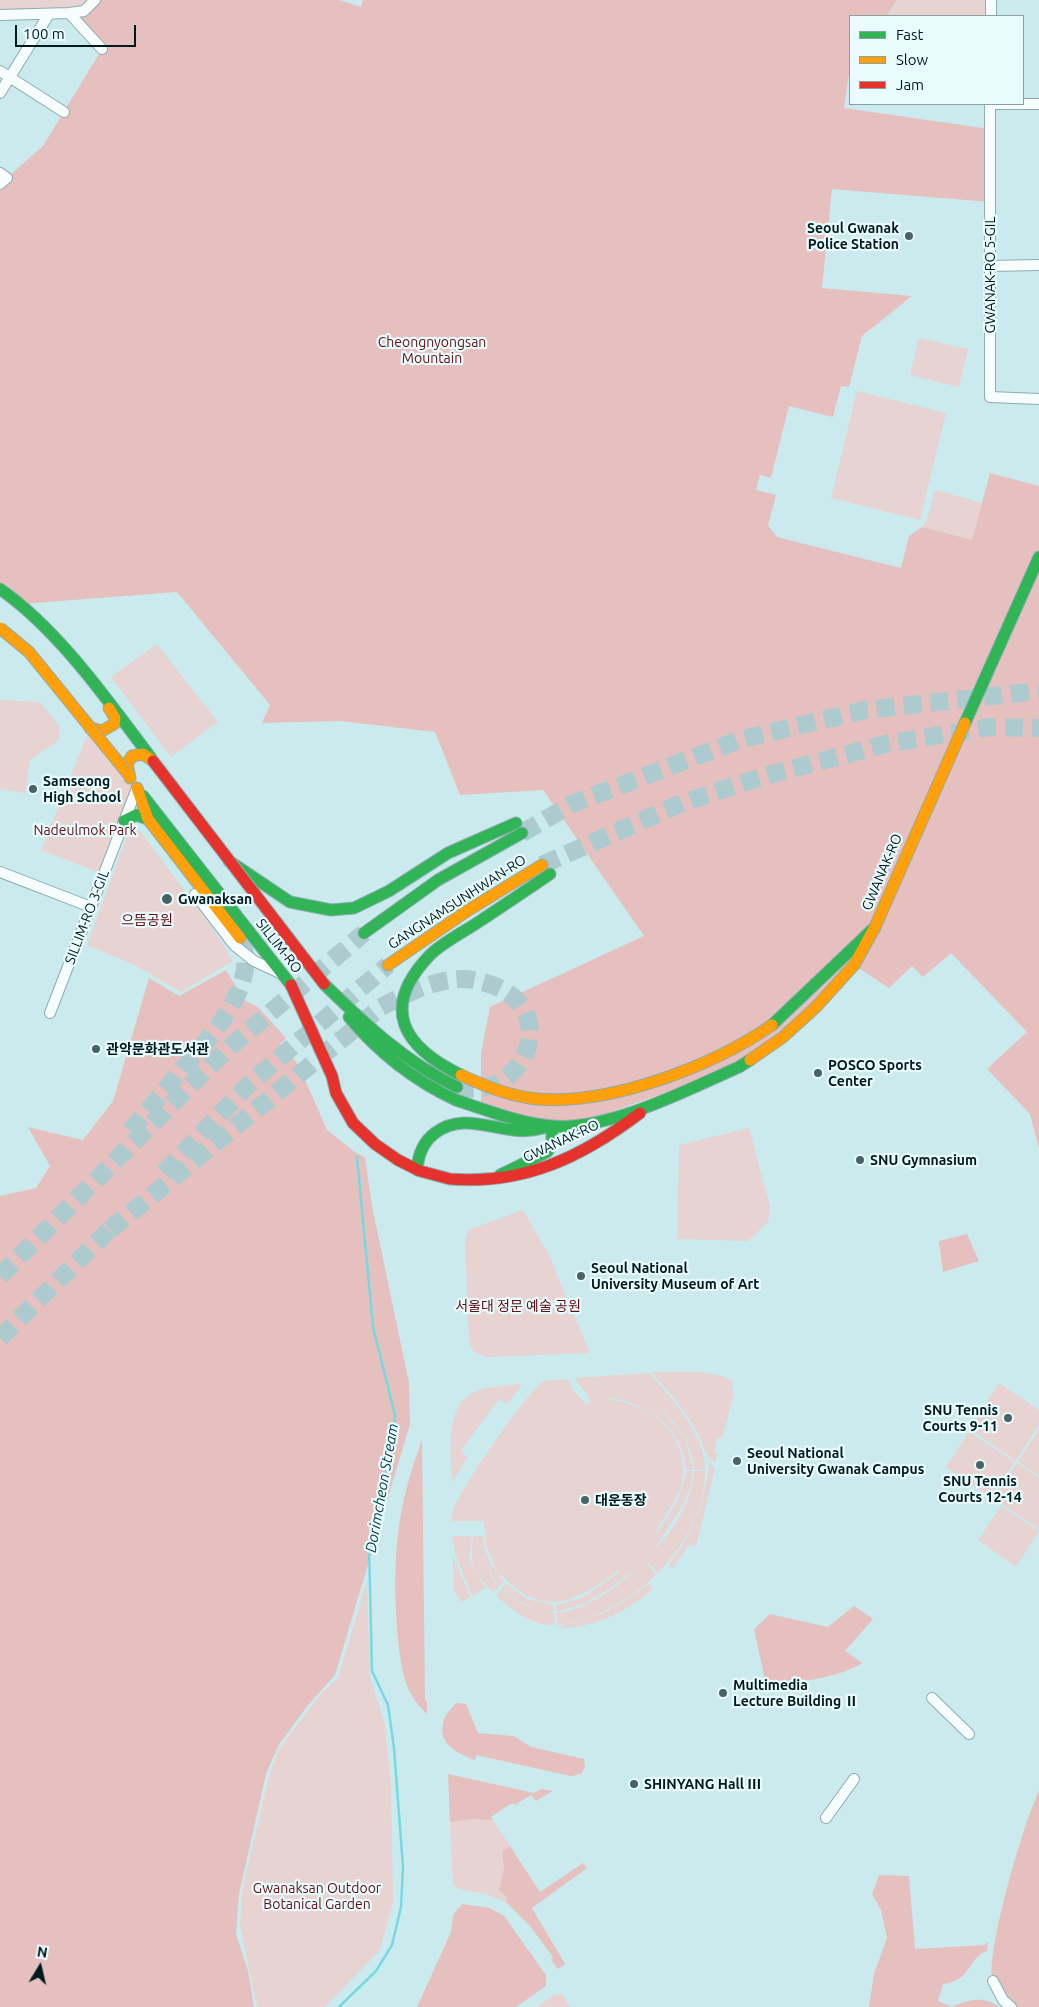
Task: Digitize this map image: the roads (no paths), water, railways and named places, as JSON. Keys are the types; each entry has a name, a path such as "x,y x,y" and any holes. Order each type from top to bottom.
{"main road":[{"name":"GWANAK-RO","path":"456,1100 504,1115 552,1126 597,1122 646,1107 739,1067 783,1037 816,1007 854,965 875,927 961,728 1039,557"},
{"name":"SILLIM-RO","path":"0,589 22,604 104,695 362,1033 413,1078 456,1100"},
{"name":"SILLIM-RO","path":"0,628 30,652 128,774 136,788 292,986 332,1076 336,1094 346,1113 376,1144 398,1160 417,1170 450,1179"},
{"path":"90,728 102,731 114,724 115,718 106,704 104,695"},
{"path":"128,774 127,764 132,756 143,754 153,761"},
{"path":"136,788 148,819 240,938"},
{"path":"124,820 136,815 148,819"},
{"name":"GANGNAMSUNHWAN-RO","path":"229,860 290,902 331,910 354,908 389,891 448,854 519,828 438,880 364,932"},
{"name":"GANGNAMSUNHWAN-RO","path":"388,965 460,915 546,869 431,954 418,967 406,988 402,1010 404,1026 414,1044 442,1067 472,1080 512,1093 542,1099 598,1094 651,1081 690,1067 753,1037 782,1018 822,976 875,927"},
{"path":"324,984 391,1048 436,1078 456,1087"},
{"name":"GWANAK-RO","path":"450,1179 486,1182 533,1172 568,1157 621,1128 646,1107"},
{"path":"417,1170 418,1155 427,1140 436,1131 450,1124 470,1122 525,1131 552,1126 552,1145 547,1152 486,1182"}],"street":[{"path":"0,15 84,11 95,0"},
{"path":"990,15 991,0"},
{"path":"69,13 102,49"},
{"path":"0,93 49,14"},
{"path":"0,70 64,112"},
{"path":"1024,104 1039,104"},
{"name":"GWANAK-RO 5-GIL","path":"990,105 990,397 1039,399"},
{"path":"990,266 1039,265"},
{"name":"SILLIM-RO 3-GIL","path":"50,1013 136,788"},
{"path":"124,820 132,819 142,823 234,945 254,961 281,973"},
{"path":"0,872 91,907"},
{"path":"932,1698 969,1734"},
{"path":"826,1818 854,1779"},
{"path":"993,1981 1002,2000 1011,2007"}],"waterway":[{"name":"Dorimcheon Stream","path":"339,2007 376,1971 392,1945 401,1907 403,1867 394,1748 388,1705 372,1671 369,1547 394,1437 395,1415 373,1327 357,1157"}],"tunnel":[{"path":"522,833 572,804 739,740 865,710 1039,691"},
{"path":"542,865 682,803 761,777 886,744 990,727 1039,728"},
{"path":"0,1276 224,1052 364,933"},
{"path":"130,1131 204,1044 229,1010 244,974 245,956 240,938"},
{"path":"164,1173 250,1083 388,965"},
{"path":"110,1230 381,1007 410,992 431,984 463,979 492,985 514,998 526,1014 530,1033 526,1052 516,1069 500,1081 480,1088 457,1087"},
{"path":"0,1338 117,1222"}],"place":[{"name":"Seoul Gwanak Police Station","path":"909,236"},
{"name":"Samseong High School","path":"33,789"},
{"name":"Gwanaksan","path":"167,899"},
{"name":"관악문화관도서관","path":"96,1049"},
{"name":"POSCO Sports Center","path":"818,1073"},
{"name":"SNU Gymnasium","path":"860,1160"},
{"name":"Seoul National University Museum of Art","path":"581,1276"},
{"name":"SNU Tennis Courts 9-11","path":"1008,1418"},
{"name":"Seoul National University Gwanak Campus","path":"737,1461"},
{"name":"SNU Tennis Courts 12-14","path":"980,1465"},
{"name":"대운동장","path":"585,1500"},
{"name":"Multimedia Lecture Building Ⅱ","path":"723,1693"},
{"name":"SHINYANG Hall Ⅲ","path":"634,1784"}],"park label":[{"name":"Cheongnyongsan Mountain","path":"432,350"},
{"name":"Nadeulmok Park","path":"85,830"},
{"name":"으뜸공원","path":"147,920"},
{"name":"서울대 정문 예술 공원","path":"518,1306"},
{"name":"Gwanaksan Outdoor Botanical Garden","path":"317,1896"}]}
